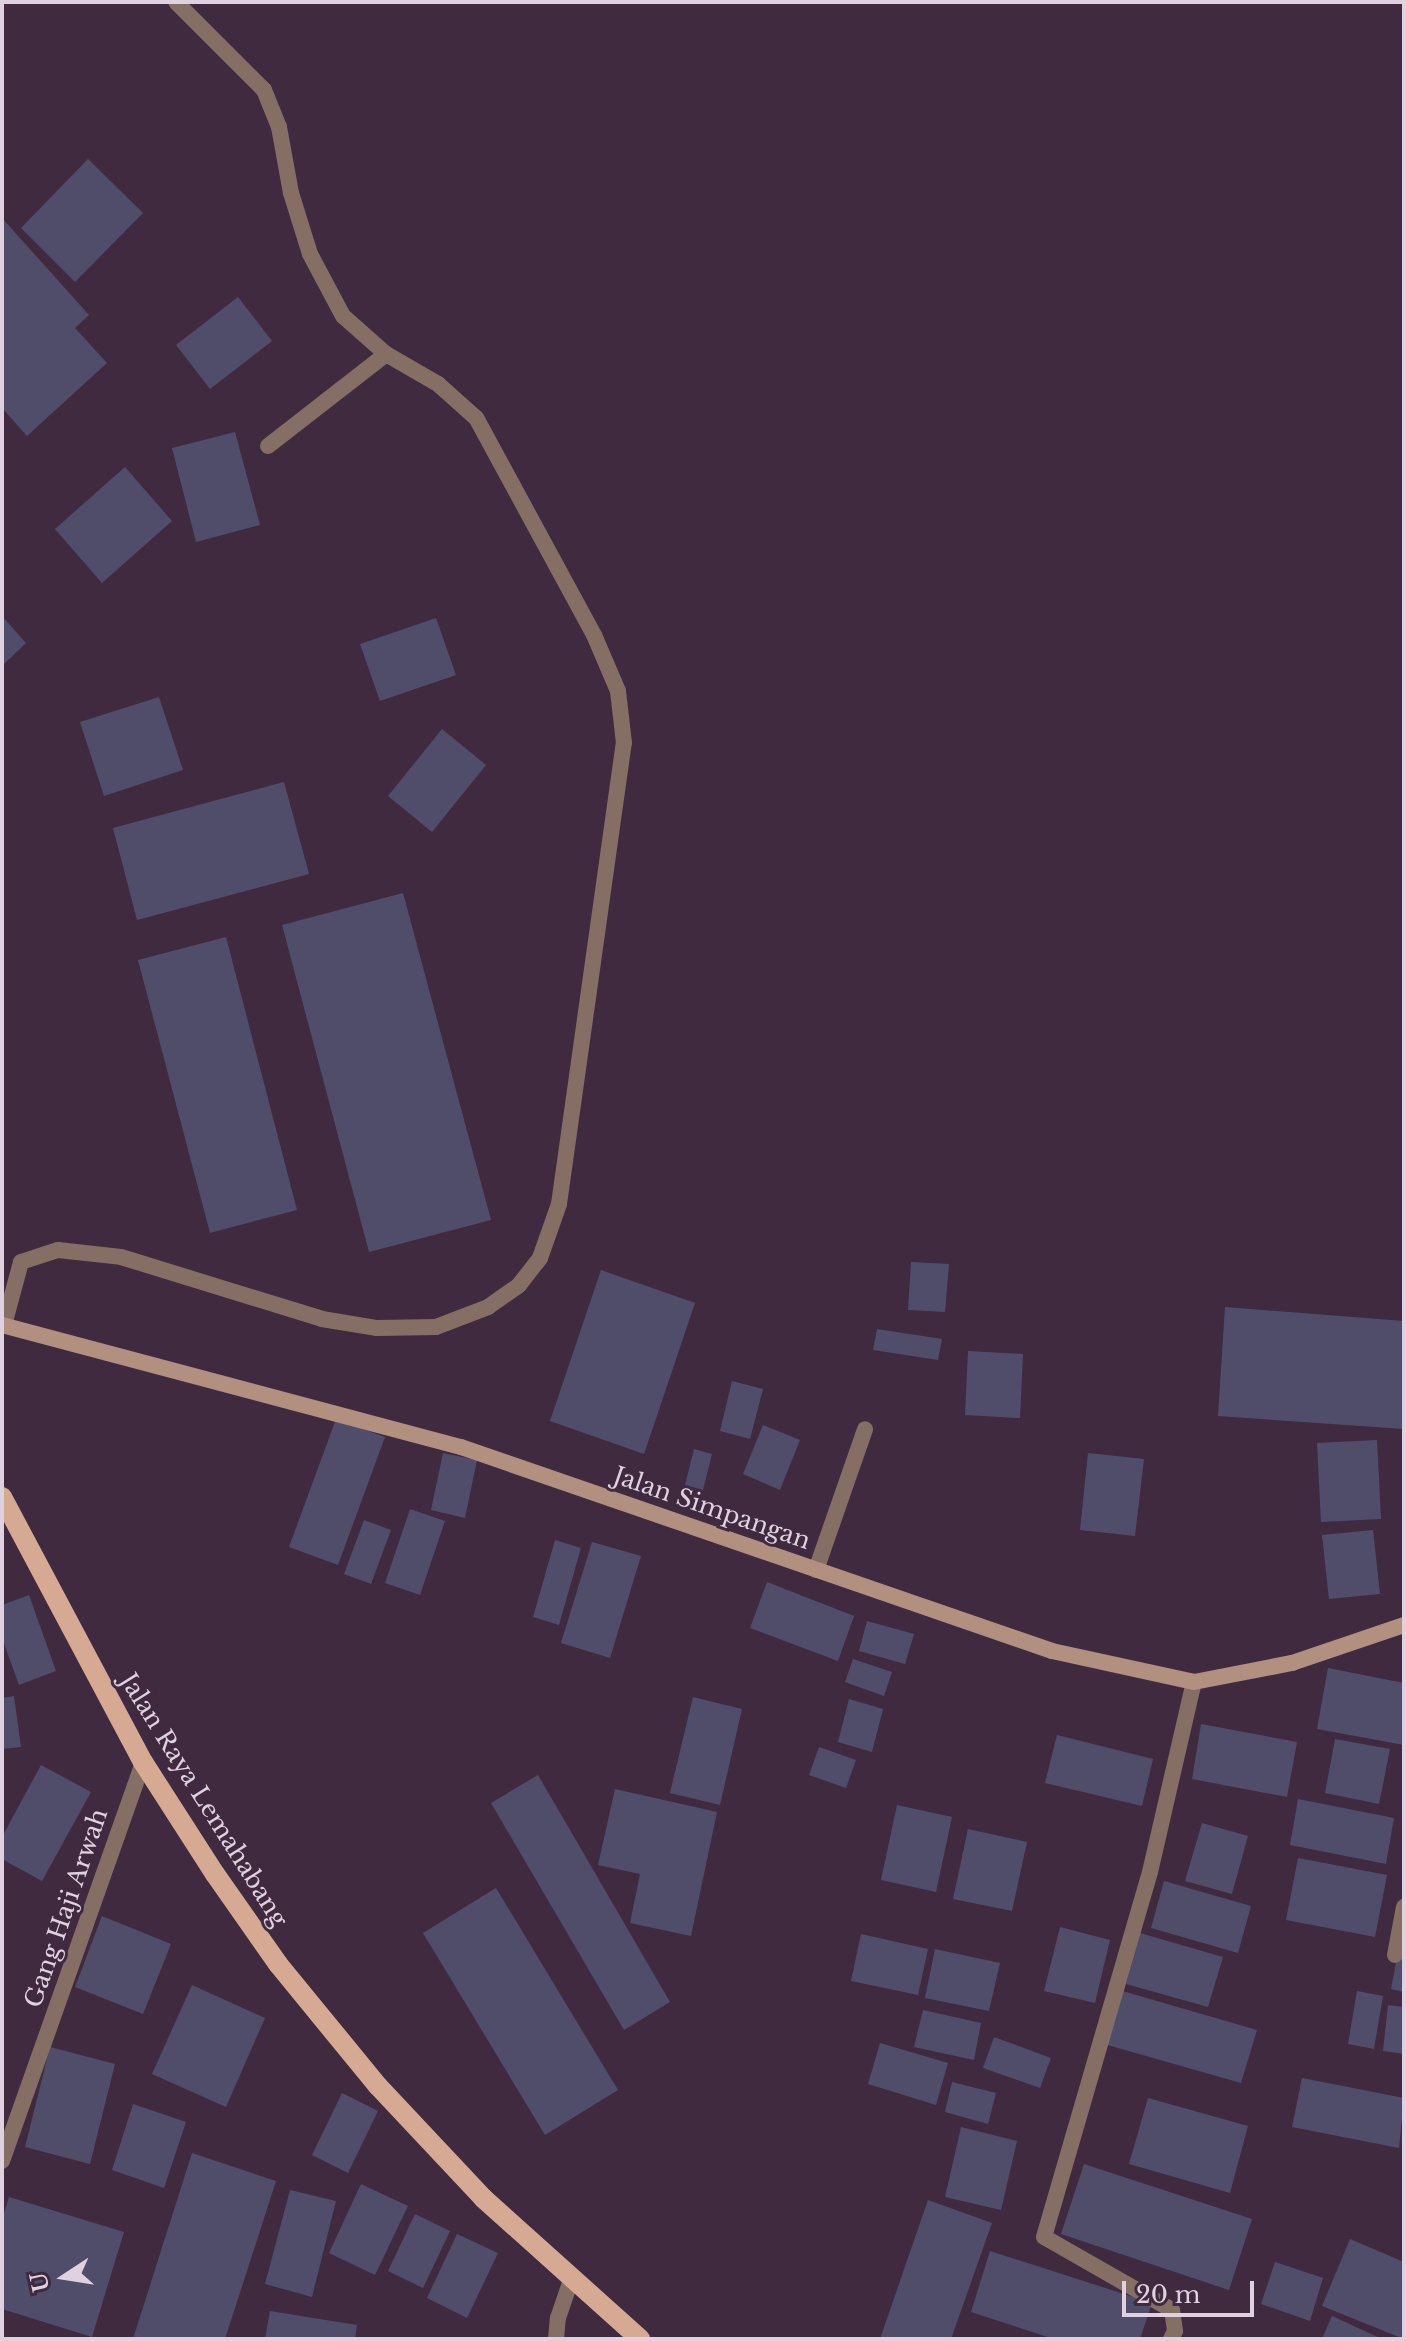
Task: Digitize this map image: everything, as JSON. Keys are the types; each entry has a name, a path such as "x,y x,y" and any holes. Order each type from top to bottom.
{"main road":[{"name":"Jalan Raya Lemahabang","path":"4,1505 143,1762 278,1964 378,2086 483,2198 640,2339"}],"street":[{"path":"3,1325 21,1262 58,1250 121,1257 322,1319 377,1328 436,1327 488,1307 519,1285 540,1258 559,1204 624,743 618,691 594,635 476,418 438,384 386,354 343,316 310,254 291,193 279,127 264,90 176,2"},
{"path":"268,446 386,354"},
{"name":"Jalan Simpangan","path":"3,1325 461,1447 1052,1651 1194,1682 1292,1663 1404,1625"},
{"path":"816,1570 865,1429"},
{"path":"1171,2339 1175,2331 1172,2310 1044,2237 1150,1872 1194,1682"},
{"name":"Gang Haji Arwah","path":"2,2161 143,1762"},
{"path":"1395,1955 1404,1907"},
{"path":"556,2339 558,2318 571,2280"}],"building":[{"path":"88,159 143,213 75,282 21,228"},
{"path":"2,218 89,315 75,328 107,363 27,436 2,408"},
{"path":"238,297 272,341 210,389 176,345"},
{"path":"235,432 260,525 196,542 172,448"},
{"path":"125,467 172,521 102,583 55,529"},
{"path":"2,616 26,643 2,666"},
{"path":"436,618 456,675 380,701 360,644"},
{"path":"159,697 183,770 104,796 80,722"},
{"path":"442,729 486,765 432,832 388,796"},
{"path":"284,782 309,874 137,920 113,828"},
{"path":"403,893 491,1220 369,1252 282,925"},
{"path":"226,937 297,1210 210,1233 138,960"},
{"path":"911,1262 949,1264 945,1312 908,1310"},
{"path":"601,1270 695,1303 644,1454 550,1421"},
{"path":"1225,1307 1404,1321 1404,1429 1218,1416"},
{"path":"877,1329 942,1339 938,1360 873,1350"},
{"path":"968,1351 1023,1354 1020,1418 965,1415"},
{"path":"732,1381 763,1389 750,1439 720,1431"},
{"path":"336,1419 385,1437 338,1565 289,1547"},
{"path":"763,1425 800,1440 780,1490 743,1474"},
{"path":"1377,1440 1381,1519 1321,1522 1317,1443"},
{"path":"694,1449 712,1454 703,1490 685,1485"},
{"path":"443,1453 477,1460 465,1518 431,1510"},
{"path":"1088,1453 1144,1459 1135,1536 1080,1530"},
{"path":"410,1509 445,1521 420,1595 385,1583"},
{"path":"364,1520 391,1530 371,1584 344,1574"},
{"path":"1373,1530 1380,1594 1329,1599 1322,1535"},
{"path":"555,1540 581,1548 559,1625 533,1617"},
{"path":"592,1542 641,1556 610,1658 561,1643"},
{"path":"767,1582 854,1616 838,1661 750,1628"},
{"path":"29,1595 56,1671 19,1685 2,1638 2,1605"},
{"path":"867,1621 914,1634 905,1664 859,1651"},
{"path":"853,1659 892,1672 884,1696 845,1682"},
{"path":"1328,1668 1404,1683 1404,1745 1317,1729"},
{"path":"14,1696 21,1747 2,1749 2,1698"},
{"path":"693,1697 742,1709 720,1805 670,1793"},
{"path":"849,1699 883,1709 872,1752 838,1742"},
{"path":"1201,1724 1297,1742 1287,1797 1192,1779"},
{"path":"1057,1735 1153,1759 1142,1806 1045,1783"},
{"path":"1335,1739 1390,1749 1379,1804 1325,1793"},
{"path":"819,1747 856,1760 846,1788 809,1775"},
{"path":"41,1765 91,1792 42,1881 2,1859 2,1837"},
{"path":"538,1775 670,2002 624,2030 491,1803"},
{"path":"615,1789 717,1812 691,1936 630,1923 640,1874 598,1865"},
{"path":"1298,1799 1394,1818 1386,1864 1290,1845"},
{"path":"897,1805 952,1817 936,1892 881,1880"},
{"path":"1202,1823 1248,1836 1232,1894 1185,1881"},
{"path":"968,1829 1027,1842 1012,1911 953,1899"},
{"path":"1298,1858 1387,1875 1375,1937 1286,1920"},
{"path":"1164,1881 1251,1906 1238,1953 1151,1928"},
{"path":"496,1888 618,2090 545,2135 423,1933"},
{"path":"102,1916 171,1944 143,2014 75,1987"},
{"path":"1060,1927 1110,1940 1095,2003 1044,1991"},
{"path":"1140,1933 1223,1957 1208,2007 1126,1984"},
{"path":"861,1934 928,1949 918,1995 851,1981"},
{"path":"1399,1947 1404,1948 1404,1992 1391,1989"},
{"path":"935,1949 1000,1963 989,2011 925,1998"},
{"path":"192,1985 265,2018 226,2107 152,2074"},
{"path":"1119,1990 1257,2030 1241,2083 1104,2044"},
{"path":"1357,1991 1383,1996 1374,2049 1348,2044"},
{"path":"1388,2005 1404,2007 1404,2054 1383,2051"},
{"path":"923,2010 981,2023 974,2060 914,2047"},
{"path":"994,2037 1051,2058 1040,2088 983,2068"},
{"path":"880,2043 948,2063 936,2105 868,2084"},
{"path":"50,2047 115,2064 90,2164 25,2147"},
{"path":"1302,2078 1404,2098 1399,2148 1292,2127"},
{"path":"952,2082 996,2093 988,2124 945,2112"},
{"path":"342,2093 378,2111 348,2173 312,2155"},
{"path":"1148,2098 1248,2126 1230,2193 1129,2164"},
{"path":"133,2104 186,2122 164,2188 112,2170"},
{"path":"961,2127 1017,2141 1001,2210 945,2197"},
{"path":"192,2153 276,2181 225,2339 133,2339"},
{"path":"1084,2164 1252,2219 1229,2290 1061,2234"},
{"path":"361,2184 408,2206 375,2275 329,2253"},
{"path":"290,2190 336,2201 312,2297 265,2284"},
{"path":"9,2197 124,2232 92,2337 2,2309 2,2220"},
{"path":"928,2200 992,2223 951,2339 880,2339"},
{"path":"415,2214 450,2231 423,2288 388,2271"},
{"path":"457,2234 498,2253 467,2318 427,2298"},
{"path":"1350,2239 1404,2262 1404,2339 1322,2306"},
{"path":"990,2251 1152,2303 1140,2339 1054,2339 971,2312"},
{"path":"1275,2262 1323,2278 1310,2321 1261,2304"},
{"path":"270,2311 357,2325 355,2339 265,2339"},
{"path":"1332,2316 1382,2339 1322,2339"}]}
